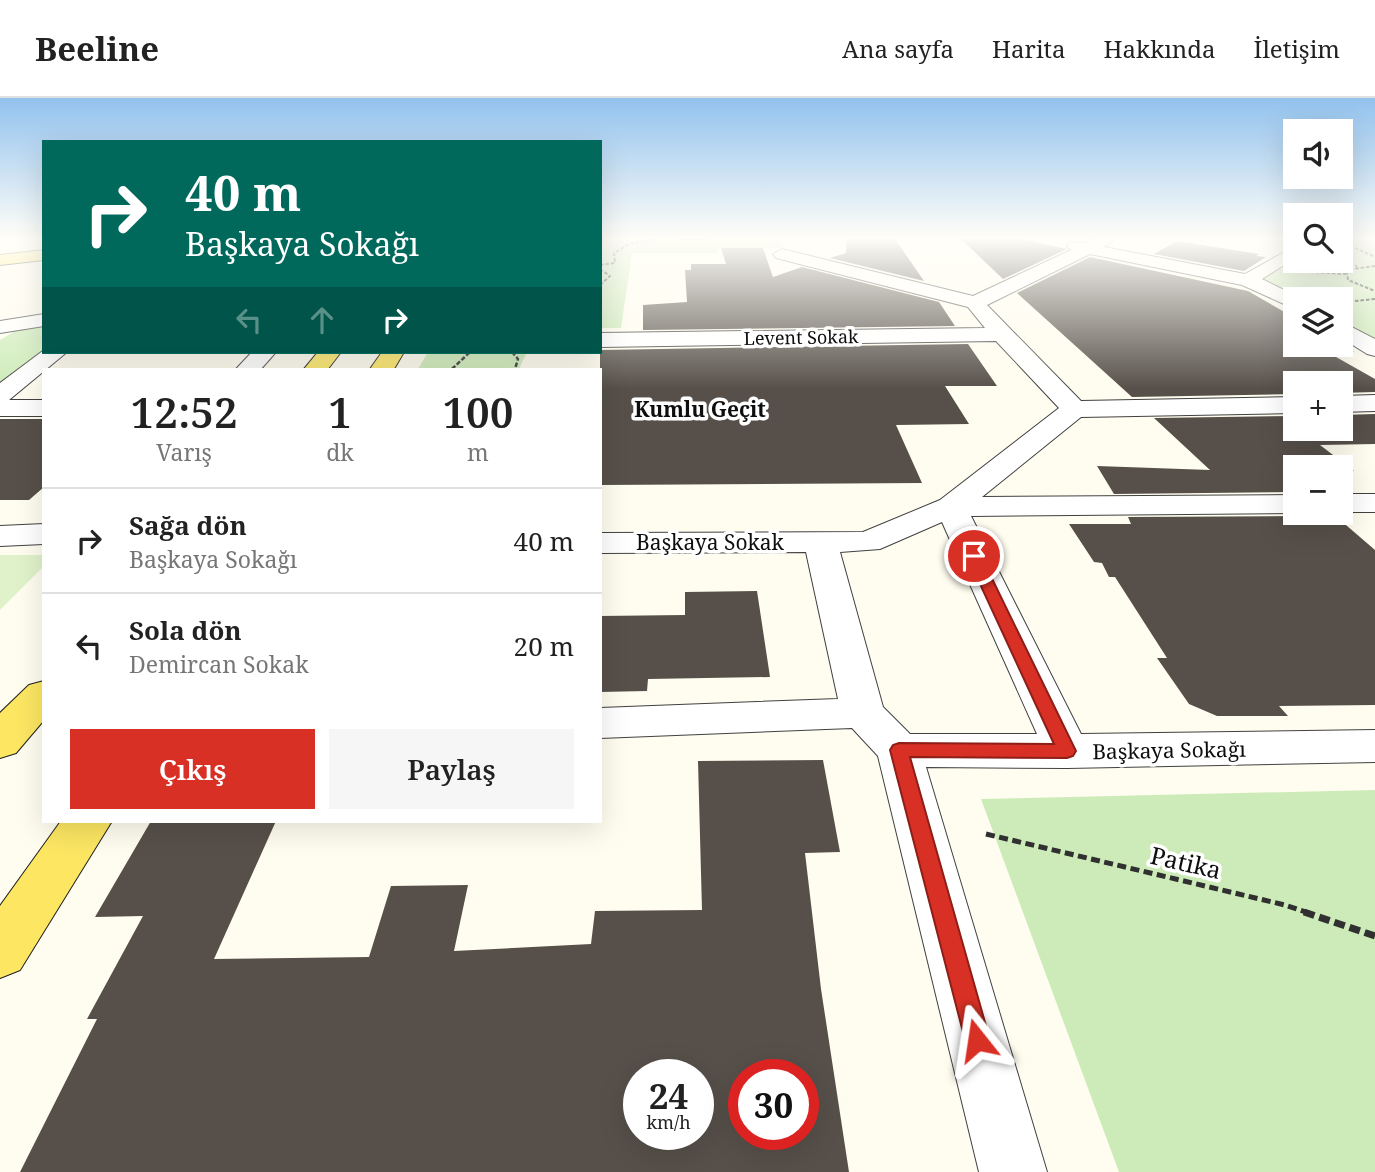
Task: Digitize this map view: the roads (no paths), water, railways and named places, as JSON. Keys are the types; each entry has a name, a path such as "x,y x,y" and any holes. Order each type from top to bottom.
{"main road":[{"path":"317,368 328,354"},
{"path":"0,952 87,823"}],"street":[{"path":"920,289 975,303 1074,409"},
{"path":"975,303 1000,289"},
{"path":"1267,289 1283,297"},
{"path":"0,327 42,320"},
{"name":"Levent Sokak","path":"602,340 1002,334"},
{"path":"1353,335 1375,349"},
{"path":"0,396 53,354"},
{"path":"249,368 263,354"},
{"path":"1353,404 1375,403"},
{"path":"951,507 1074,409 1283,405"},
{"path":"0,408 42,408"},
{"path":"1353,503 1375,503"},
{"path":"951,507 1283,504"},
{"path":"951,507 1067,751"},
{"name":"Başkaya Sokak","path":"602,542 867,542 951,507"},
{"path":"0,536 42,534"},
{"path":"820,541 881,731 1013,1172"},
{"name":"Başkaya Sokağı","path":"602,723 881,731 1067,751 1375,746"}],"district":[{"name":"Kumlu Geçit","path":"700,409"}]}
